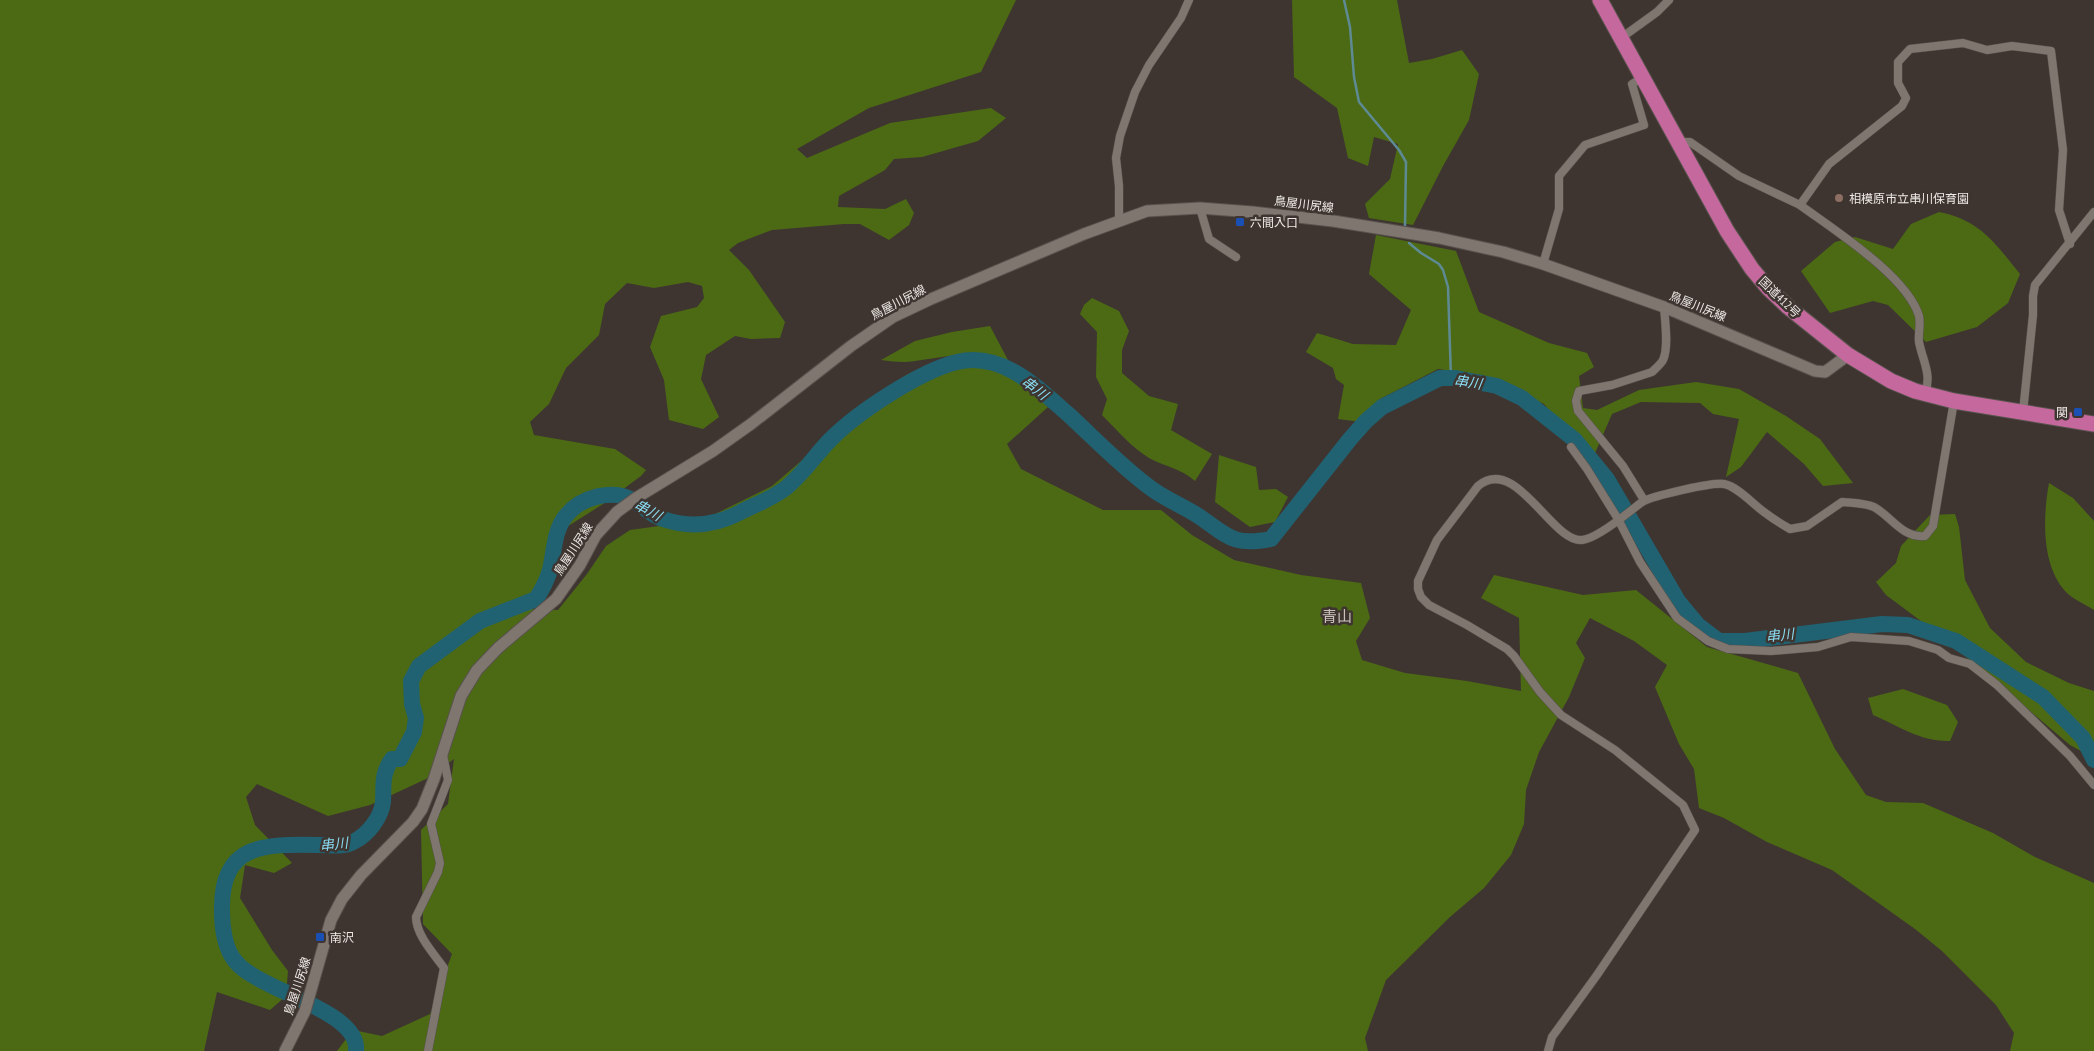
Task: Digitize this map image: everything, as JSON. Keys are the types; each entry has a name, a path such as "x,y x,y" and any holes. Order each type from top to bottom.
{"highway":[{"name":"国道412号","path":"1600,0 1727,231 1752,269 1768,288 1788,306 1848,355 1891,381 1925,394 1954,401 2094,424"}],"main road":[{"name":"鳥屋川尻線","path":"285,1051 305,1011 331,920 342,899 361,875 413,822 422,809 443,753 461,696 477,670 498,648 556,599 580,565 596,535 617,512 713,451 751,424 851,346 893,317 940,295 1147,211 1200,208 1333,221 1439,238 1502,252 1543,264 1664,307 1815,370 1825,372 1848,355"}],"street":[{"path":"1119,221 1119,186 1116,158 1120,136 1135,92 1149,65 1181,18 1189,0"},
{"path":"1621,38 1669,0"},
{"path":"1800,205 1829,164 1902,106 1906,98 1898,83 1898,62 1910,49 1963,43 1987,50 2012,46 2051,50 2064,150 2059,210 2070,244"},
{"path":"1543,264 1560,209 1559,176 1585,145 1644,125 1632,84 1643,77"},
{"path":"1677,142 1690,142 1739,176 1800,205 1841,235 1893,278 1907,294 1920,318 1919,341 1929,382 1925,394"},
{"path":"1200,208 1209,239 1236,257"},
{"path":"2023,412 2035,285 2094,212"},
{"path":"1641,502 1623,466 1578,411 1576,401 1579,391 1612,385 1652,372 1664,360 1666,339 1664,307"},
{"path":"1548,1051 1552,1037 1597,975 1695,830 1683,805 1615,750 1561,715 1540,692 1507,649 1429,605 1418,589 1418,581 1437,540 1472,492 1487,480 1496,478 1510,484 1567,535 1578,540 1590,538 1641,502 1704,486 1724,484 1743,495 1790,529 1808,526 1842,502 1872,506 1904,532 1917,537 1925,536 1934,526 1954,401"},
{"path":"1571,447 1588,468 1620,518 1640,562 1677,618 1708,641 1728,649 1771,651 1818,648 1851,637 1909,641 1938,650 1948,658 1970,664 1997,685 2070,756 2094,785"},
{"path":"428,1051 444,968 423,937 416,924 416,917 438,872 440,863 431,824 448,780 443,753"}],"green space":[{"path":"0,0 1016,0 981,72 869,108 797,149 807,158 890,123 991,108 1006,118 978,141 922,157 894,159 885,170 839,196 838,207 885,209 906,199 914,213 909,225 889,240 860,224 844,224 772,230 738,243 729,250 749,270 785,322 780,338 751,339 735,336 706,355 701,379 719,417 703,429 669,420 664,380 650,347 661,316 697,307 704,298 702,286 688,282 654,288 627,283 605,304 599,335 566,368 549,404 530,422 534,435 615,449 646,470 641,476 603,504 562,530 530,609 558,610 587,574 606,546 630,530 703,520 772,486 814,450 832,430 859,413 880,395 901,383 906,375 930,364 996,369 1025,386 1048,407 1007,444 1021,469 1103,510 1161,510 1192,535 1234,560 1301,575 1361,583 1370,618 1356,641 1362,660 1405,673 1467,681 1521,691 1519,618 1481,598 1494,575 1583,595 1636,590 1707,647 1798,673 1835,749 1866,795 1886,802 1923,803 1993,833 2035,857 2094,883 2094,1051 2010,1051 2014,1033 1996,1005 1942,951 1915,929 1832,870 1767,842 1724,818 1699,808 1694,769 1679,744 1655,687 1667,665 1634,641 1590,618 1576,643 1585,658 1569,697 1539,752 1526,790 1524,824 1511,855 1484,888 1450,917 1386,980 1365,1038 1368,1051 337,1051 353,1030 382,1036 430,1014 452,954 423,924 421,830 448,804 454,759 426,779 370,805 328,816 257,784 246,797 255,825 292,863 274,873 245,865 240,898 272,950 288,971 286,996 270,1010 217,992 204,1051 0,1051"},
{"path":"1292,0 1397,0 1409,63 1432,59 1462,50 1479,74 1469,120 1413,225 1369,218 1365,204 1390,179 1398,144 1374,137 1368,166 1348,158 1337,108 1294,77"},
{"path":"1939,212 1965,221 1986,234 2020,274 2008,303 1977,327 1926,342 1888,305 1873,301 1830,313 1801,271 1835,242 1855,237 1893,249 1911,224"},
{"path":"1376,235 1456,251 1479,312 1549,343 1587,353 1594,367 1579,376 1583,408 1597,410 1639,390 1696,382 1739,389 1786,416 1820,439 1853,483 1823,486 1804,464 1767,432 1741,467 1726,477 1739,419 1713,414 1700,403 1641,402 1612,414 1592,460 1544,404 1482,375 1438,369 1380,399 1362,422 1338,419 1344,385 1336,379 1333,368 1306,352 1317,333 1353,344 1396,345 1411,310 1369,274"},
{"path":"1092,298 1119,311 1129,331 1122,350 1122,373 1149,396 1178,404 1171,430 1212,454 1195,481 1179,470 1142,454 1102,415 1107,399 1096,377 1097,332 1080,314 1084,305"},
{"path":"990,326 1009,362 996,357 971,354 905,362 881,360 915,341 952,332"},
{"path":"1219,455 1256,467 1259,490 1276,489 1288,497 1275,522 1250,527 1215,502"},
{"path":"2049,483 2073,498 2094,521 2094,610 2065,591 2057,580 2052,567 2048,554 2045,525"},
{"path":"1955,514 1959,527 1965,580 1990,628 2026,662 2069,683 2094,691 2094,758 2070,745 1945,639 1886,595 1876,582 1896,563 1901,546 1930,515"},
{"path":"1903,689 1947,705 1958,722 1950,741 1939,741 1920,736 1873,715 1868,698"}],"waterway":[{"path":"1344,0 1350,27 1354,77 1359,102 1399,150 1406,162 1405,226"},
{"path":"1409,243 1439,264 1443,270 1448,287 1451,378"},
{"name":"串川","path":"356,1051 353,1037 342,1024 326,1013 248,972 232,957 225,938 223,925 223,889 229,872 237,860 249,852 280,845 346,845 360,838 369,830 377,820 382,808 384,780 388,764 392,759 400,759 414,732 416,718 412,704 411,681 419,666 480,621 536,599 549,574 556,535 561,523 571,510 579,504 598,496 618,495 636,502 655,516 673,522 701,524 720,521 782,491 799,476 831,439 873,405 908,383 957,362 973,360 989,362 1018,374 1045,394 1120,463 1152,489 1194,513 1225,535 1248,541 1271,539 1350,439 1382,407 1440,378 1456,378 1497,386 1522,398 1575,440 1607,479 1678,601 1698,625 1719,641 1745,641 1882,624 1908,625 1956,641 2043,697 2083,738 2094,760"}],"place":[{"name":"相模原市立串川保育園","path":"1839,198"},
{"name":"六間入口","path":"1240,222"},
{"name":"関","path":"2078,412"},
{"name":"南沢","path":"320,937"}],"district":[{"name":"青山","path":"1337,616"}]}
